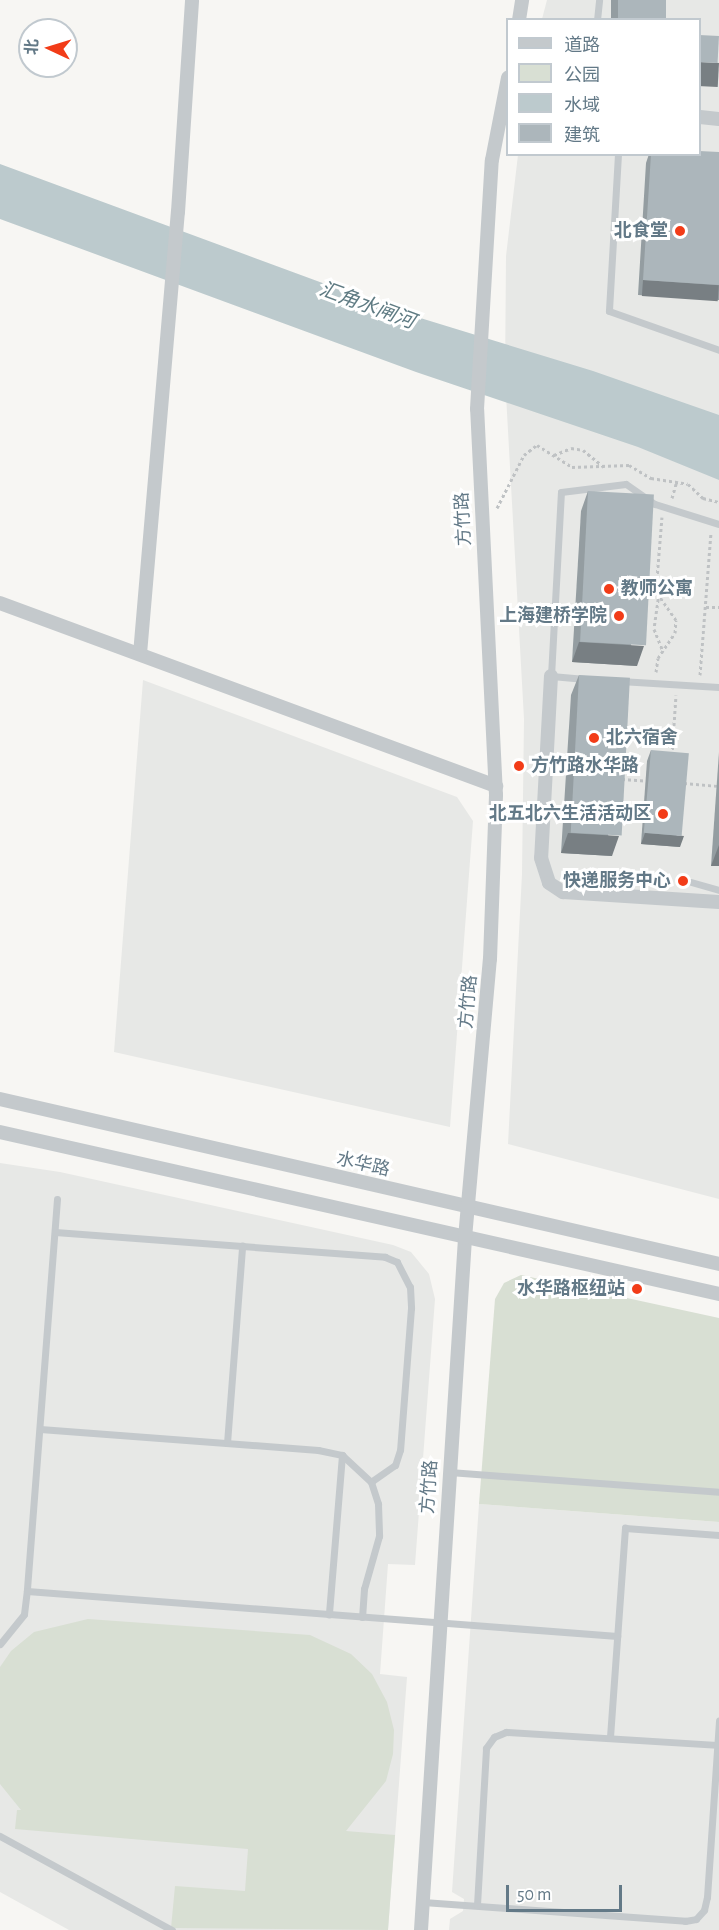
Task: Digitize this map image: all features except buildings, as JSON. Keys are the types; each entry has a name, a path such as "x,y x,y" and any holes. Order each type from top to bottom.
{"street":[{"path":"140,654 178,212 192,0"},
{"path":"519,18 522,0"},
{"name":"方竹路","path":"421,1930 465,1239 470,1208 490,959 496,786 477,409 480,325 492,160 505,104"},
{"path":"701,117 719,119"},
{"path":"0,603 496,786"},
{"path":"551,676 541,858 549,882 563,892 719,903"},
{"name":"水华路","path":"0,1099 719,1264"},
{"path":"0,1132 465,1239 719,1294"}],"lane":[{"path":"597,18 599,0"},
{"path":"618,156 609,311 719,350"},
{"path":"597,679 551,676 561,492 626,484 663,506 715,523"},
{"path":"609,680 719,687"},
{"path":"691,882 719,890"},
{"path":"0,1644 24,1614 27,1591 57,1199"},
{"path":"55,1232 385,1257 405,1272 411,1308 400,1450 395,1465 371,1482"},
{"path":"227,1443 242,1246"},
{"path":"40,1429 227,1443 342,1455 371,1482 378,1504 379,1536 364,1589 362,1617"},
{"path":"329,1614 342,1455"},
{"path":"449,1472 719,1492"},
{"path":"610,1737 625,1528 719,1534"},
{"path":"27,1591 617,1636"},
{"path":"423,1902 685,1921 696,1918 704,1910 707,1897 719,1720"},
{"path":"477,1905 486,1748 494,1737 506,1732 717,1745"},
{"path":"0,1836 172,1930"}],"path":[{"path":"554,455 571,448 583,450 604,466"},
{"path":"673,496 677,480"},
{"path":"663,506 659,592 654,629 663,651"},
{"path":"699,686 705,606 715,523"},
{"path":"655,683 658,658 675,633 676,620 659,592"},
{"path":"705,606 719,608"},
{"path":"671,763 677,685"},
{"path":"617,778 654,781"},
{"path":"677,783 717,786"}],"shaded area":[{"name":"上海建桥学院","path":"547,0 719,0 719,1199 508,1144 522,874 524,719 505,377 506,256 518,156 701,156 701,18 542,18"},
{"path":"143,680 457,797 473,821 450,1127 114,1052"},
{"path":"0,1163 60,1172 393,1245 411,1252 429,1274 435,1299 415,1565 388,1564 380,1674 407,1677 388,1930 69,1930 0,1892"},
{"path":"479,1504 719,1522 719,1930 449,1930 450,1919 463,1911 464,1899 452,1892"}],"green space":[{"path":"521,1275 719,1318 719,1522 479,1504 495,1299 504,1283"},
{"path":"88,1619 310,1635 351,1654 372,1674 387,1702 394,1730 393,1754 386,1781 346,1831 395,1835 388,1930 171,1928 175,1886 245,1891 248,1849 15,1829 17,1810 21,1810 0,1784 0,1667 11,1651 34,1632"}],"water":[{"name":"汇角水闸河","path":"0,164 404,313 593,371 719,415 719,480 638,447 416,372 0,219"}],"place":[{"name":"北食堂","path":"680,231"},
{"name":"教师公寓","path":"609,589"},
{"name":"上海建桥学院","path":"619,616"},
{"name":"北六宿舍","path":"594,738"},
{"name":"方竹路水华路","path":"519,766"},
{"name":"北五北六生活活动区","path":"663,814"},
{"name":"快递服务中心","path":"683,881"},
{"name":"水华路枢纽站","path":"637,1289"}]}
